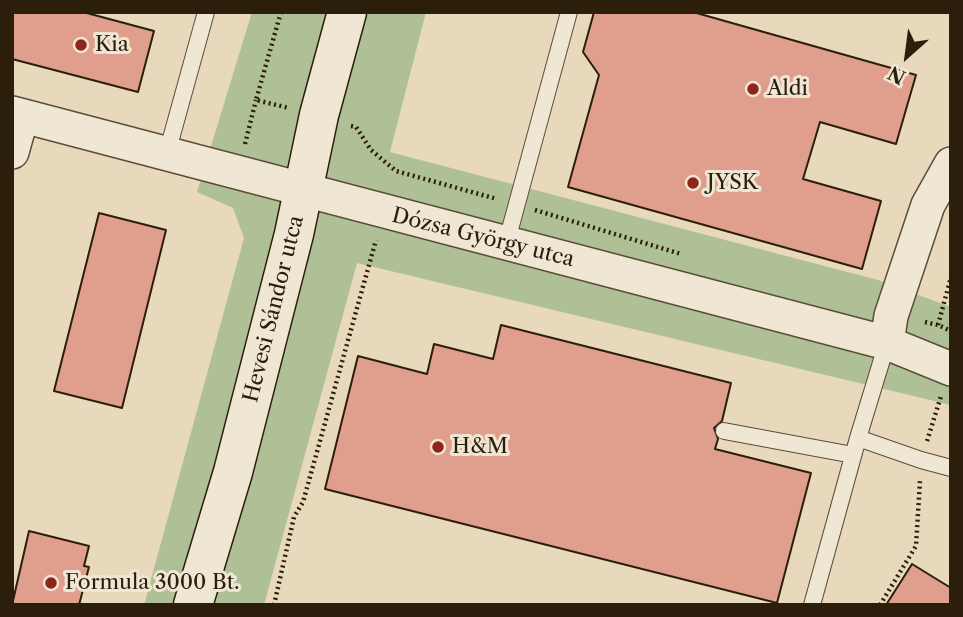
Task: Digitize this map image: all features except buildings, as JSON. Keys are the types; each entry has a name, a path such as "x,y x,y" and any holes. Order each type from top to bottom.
{"main road":[{"name":"Hevesi Sándor utca","path":"193,605 233,472 295,234 319,116 347,12"}],"street":[{"name":"Dózsa György utca","path":"17,114 506,244 889,329 951,369"},
{"path":"12,152 17,114"},
{"path":"889,329 928,205 951,164"}],"lane":[{"path":"167,153 206,12"},
{"path":"506,244 569,12"},
{"path":"811,605 889,329"},
{"path":"724,431 853,455"},
{"path":"858,438 951,468"}],"path":[{"path":"239,172 281,12"},
{"path":"256,100 356,127 370,150 396,171 690,256"},
{"path":"274,605 294,517 303,502 383,212"},
{"path":"938,325 951,277"},
{"path":"889,329 938,325 951,331"}],"green space":[{"path":"252,12 426,12 390,152 878,280 951,307 951,405 357,263 264,605 144,605 244,238 233,208 197,192"}],"place":[{"name":"Kia","path":"81,45"},
{"name":"Aldi","path":"753,89"},
{"name":"JYSK","path":"693,183"},
{"name":"H&M","path":"438,447"},
{"name":"Formula 3000 Bt.","path":"51,583"}]}
